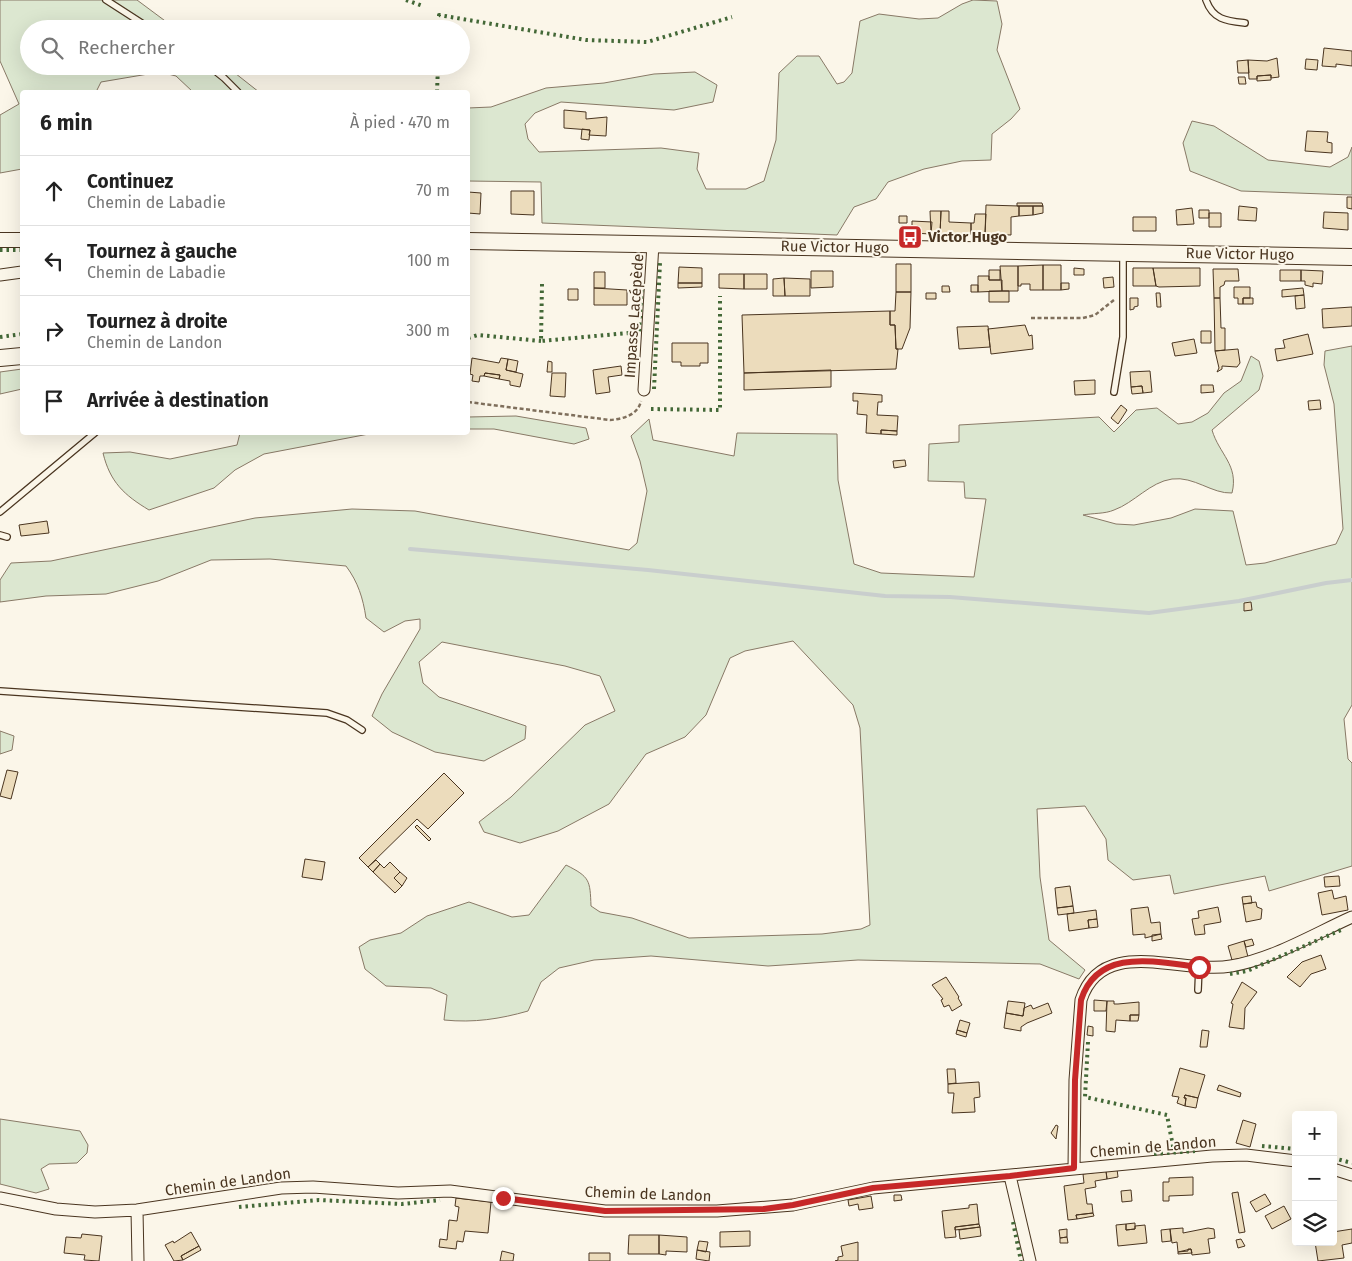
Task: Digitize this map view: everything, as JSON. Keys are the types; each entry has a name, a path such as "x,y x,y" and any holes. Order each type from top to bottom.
{"main road":[{"name":"Rue Victor Hugo","path":"470,241 1352,257"},
{"path":"0,358 20,356"}],"street":[{"path":"0,240 20,240"},
{"name":"Impasse Lacépède","path":"644,390 653,244"},
{"path":"0,275 20,272"},
{"path":"1074,1168 1075,1080 1081,1000 1085,987 1100,970 1120,963 1151,962 1199,967 1230,967 1254,961 1352,917"},
{"name":"Chemin de Landon","path":"0,1198 56,1209 95,1212 137,1210 281,1188 313,1187 398,1193 450,1191 605,1211 717,1211 793,1205 873,1188 1010,1176 1074,1168 1212,1156 1246,1155 1292,1161"},
{"path":"1337,1170 1352,1175"},
{"path":"1010,1176 1030,1261"},
{"path":"137,1210 138,1261"}],"lane":[{"path":"106,0 137,20"},
{"path":"1206,0 1208,7 1222,20 1245,23"},
{"path":"220,75 236,90"},
{"path":"1114,392 1123,337 1123,252"},
{"path":"0,512 92,435"},
{"path":"0,535 7,537"},
{"path":"0,691 328,713 347,720 362,730"},
{"path":"1198,990 1199,967"}],"path":[{"path":"1031,318 1083,318 1095,315 1123,292"},
{"path":"470,402 619,420 640,408 644,390"}],"green space":[{"path":"0,0 137,0 164,20 20,20 20,75 142,75 101,82 97,90 20,90 20,169 0,173 0,115 19,104 0,61"},
{"path":"973,0 997,1 1002,24 997,50 1020,109 992,134 991,160 962,161 924,169 888,182 876,199 854,207 837,235 542,223 541,182 470,181 470,108 491,107 546,88 604,83 654,74 695,72 717,85 713,102 674,110 561,102 535,113 525,124 528,139 539,152 661,148 699,153 697,169 706,189 746,189 764,181 776,140 779,73 797,56 819,56 837,84 844,82 852,73 860,21 879,14 919,19 938,18"},
{"path":"172,75 237,75 256,90 191,90 176,76"},
{"path":"1192,121 1214,126 1268,160 1330,167 1348,157 1352,147 1352,195 1241,191 1190,171 1183,143"},
{"path":"1352,346 1352,705 1344,719 1348,759 1352,763 1352,866 1269,891 1265,876 1174,894 1170,875 1133,880 1108,860 1106,839 1085,806 1037,809 1040,877 1049,940 1085,970 1079,979 1040,964 858,960 768,966 651,956 594,960 559,968 541,982 528,1011 487,1020 444,1020 447,995 431,988 386,986 365,969 359,947 370,940 401,933 427,916 469,902 512,917 529,915 566,865 580,873 587,880 591,906 600,912 632,918 689,938 822,934 861,929 870,925 860,728 853,705 793,641 745,651 730,658 706,715 685,737 646,754 609,804 558,831 520,843 484,832 479,822 511,797 585,725 615,711 600,676 565,666 442,642 419,662 423,683 439,697 526,726 525,739 484,761 435,752 392,732 372,716 382,694 420,629 420,619 405,621 384,632 366,618 359,590 346,566 270,559 211,560 158,581 106,594 46,596 0,602 0,580 11,563 51,561 255,518 352,509 415,511 629,550 637,543 647,491 640,461 631,436 649,419 653,440 734,456 737,433 837,434 838,480 854,564 881,573 974,577 986,499 965,498 964,482 928,481 929,444 959,442 959,425 1099,417 1114,432 1136,410 1157,408 1178,424 1192,422 1208,413 1224,393 1241,381 1251,356 1259,361 1263,376 1259,390 1212,430 1231,467 1233,475 1232,493 1217,491 1188,480 1172,479 1156,484 1114,510 1083,515 1116,524 1134,525 1171,518 1195,509 1233,511 1246,565 1265,563 1336,544 1343,529 1334,404 1324,365 1325,351"},
{"path":"20,369 20,389 0,394 0,372"},
{"path":"516,416 586,428 589,439 574,444 494,429 470,429 470,417"},
{"path":"240,435 364,435 264,454 235,470 214,488 149,510 132,499 119,487 110,472 103,453 130,452 170,459 237,445"},
{"path":"0,731 14,736 12,750 0,754"},
{"path":"0,1119 80,1131 88,1145 87,1153 77,1163 49,1164 41,1169 49,1189 36,1193 0,1184"}],"building":[{"path":"1324,48 1352,51 1352,66 1336,64 1336,67 1322,66"},
{"path":"1277,58 1279,77 1271,78 1271,75 1257,76 1257,79 1249,79 1248,60 1267,61"},
{"path":"1306,59 1318,60 1317,70 1305,69"},
{"path":"1248,60 1249,73 1238,73 1237,61"},
{"path":"1271,75 1271,80 1257,81 1257,76"},
{"path":"1238,77 1245,77 1246,84 1239,84"},
{"path":"564,110 586,112 586,119 607,117 606,136 589,135 590,130 564,128"},
{"path":"582,129 590,130 589,140 581,139"},
{"path":"1307,131 1328,132 1327,142 1332,143 1332,153 1305,151"},
{"path":"511,191 534,191 534,215 511,214"},
{"path":"470,192 481,193 480,214 470,213"},
{"path":"1347,197 1352,197 1352,209 1347,208"},
{"path":"1017,203 1042,203 1043,206 1017,206"},
{"path":"986,205 1019,206 1019,216 1011,217 1011,235 985,234"},
{"path":"1019,206 1033,206 1033,215 1019,216"},
{"path":"1033,206 1043,206 1043,213 1033,215"},
{"path":"1239,206 1257,208 1256,221 1238,220"},
{"path":"1192,208 1194,224 1177,225 1176,210"},
{"path":"1199,210 1209,210 1209,218 1199,218"},
{"path":"930,211 941,211 940,234 931,234"},
{"path":"941,211 949,211 949,222 971,223 971,234 940,234"},
{"path":"1324,212 1348,213 1348,230 1323,228"},
{"path":"1209,213 1221,213 1221,227 1209,227"},
{"path":"975,214 986,214 985,234 971,234 971,223 974,223"},
{"path":"899,216 907,216 907,223 899,223"},
{"path":"1133,217 1156,217 1156,231 1133,231"},
{"path":"912,221 932,222 931,234 912,233"},
{"path":"896,264 911,264 911,292 896,292"},
{"path":"1043,265 1043,290 1030,290 1030,284 1018,286 1018,266"},
{"path":"1043,265 1061,265 1061,290 1043,290"},
{"path":"1000,266 1018,266 1018,291 1002,291"},
{"path":"679,267 702,268 702,283 678,283"},
{"path":"1074,268 1084,269 1084,275 1074,275"},
{"path":"1133,268 1153,268 1156,286 1133,286"},
{"path":"1153,268 1200,268 1200,286 1156,286"},
{"path":"1213,269 1238,269 1239,281 1225,281 1224,285 1220,287 1220,298 1214,298"},
{"path":"989,270 1000,270 1000,280 989,280"},
{"path":"1280,270 1301,270 1301,281 1280,281"},
{"path":"1301,270 1323,271 1322,284 1313,283 1313,287 1305,285 1305,281 1301,281"},
{"path":"811,271 833,271 833,287 811,288"},
{"path":"594,272 605,272 605,288 594,288"},
{"path":"719,274 744,274 744,289 719,288"},
{"path":"744,274 767,274 767,289 744,289"},
{"path":"978,276 989,276 989,280 1002,280 1002,291 978,292"},
{"path":"1113,277 1114,287 1104,288 1103,278"},
{"path":"784,278 810,279 810,296 785,296"},
{"path":"784,278 785,296 773,296 773,279"},
{"path":"678,283 702,283 702,287 678,288"},
{"path":"1061,283 1069,283 1069,289 1061,290"},
{"path":"971,285 978,285 978,292 971,292"},
{"path":"942,286 949,286 950,292 942,292"},
{"path":"1234,287 1250,287 1250,298 1243,298 1243,304 1238,304 1238,298 1234,298"},
{"path":"594,288 627,290 627,305 594,305"},
{"path":"1303,288 1304,295 1282,297 1282,290"},
{"path":"568,289 578,289 578,300 568,300"},
{"path":"989,291 1009,291 1009,302 989,302"},
{"path":"896,292 911,292 910,328 902,349 896,349 895,325 890,325 890,311 895,311"},
{"path":"926,293 936,293 936,299 926,299"},
{"path":"1156,293 1160,293 1161,307 1157,307"},
{"path":"1304,295 1305,308 1296,309 1295,296"},
{"path":"1130,298 1138,298 1138,306 1130,310"},
{"path":"1214,298 1220,298 1221,328 1225,328 1225,350 1215,351"},
{"path":"1243,298 1253,298 1253,304 1243,304"},
{"path":"1352,307 1352,326 1323,328 1322,309"},
{"path":"890,311 890,325 895,325 896,349 898,349 896,369 744,373 742,315"},
{"path":"1025,325 1029,336 1032,335 1033,349 991,354 988,329"},
{"path":"988,326 990,347 959,349 957,327"},
{"path":"1201,331 1211,331 1211,343 1201,343"},
{"path":"1308,334 1313,354 1277,361 1275,349 1285,348 1283,340"},
{"path":"1194,339 1197,353 1175,356 1172,343"},
{"path":"672,343 708,343 708,363 700,363 700,366 681,366 681,362 672,362"},
{"path":"1238,349 1240,363 1237,367 1222,366 1222,369 1217,372 1219,368 1215,351"},
{"path":"472,358 499,363 501,358 508,359 506,370 523,374 520,387 510,385 510,381 499,379 500,375 485,373 484,376 480,376 479,382 472,381 473,375 470,374"},
{"path":"508,359 518,361 516,372 506,370"},
{"path":"548,361 552,362 552,372 547,372"},
{"path":"621,366 622,375 608,377 610,392 596,394 593,370"},
{"path":"831,370 831,387 744,390 744,373"},
{"path":"1150,371 1152,392 1143,393 1142,386 1131,387 1130,372"},
{"path":"485,373 500,375 499,379 484,376"},
{"path":"552,373 566,373 565,397 550,396"},
{"path":"1095,380 1095,394 1075,395 1074,381"},
{"path":"1201,385 1213,385 1214,392 1201,393"},
{"path":"1142,386 1143,393 1132,394 1131,387"},
{"path":"853,393 882,395 882,402 878,402 877,415 898,416 897,431 881,430 881,434 866,433 867,415 857,414 858,401 853,401"},
{"path":"1320,400 1321,409 1309,410 1308,401"},
{"path":"1121,405 1127,410 1118,424 1111,418"},
{"path":"881,430 897,431 897,435 881,434"},
{"path":"905,460 906,466 894,468 893,461"},
{"path":"47,521 49,533 21,536 19,525"},
{"path":"1251,602 1252,610 1244,611 1244,603"},
{"path":"7,770 18,772 11,799 0,796"},
{"path":"444,773 464,793 428,829 417,819 368,867 359,858"},
{"path":"417,825 431,839 429,841 415,827"},
{"path":"305,859 325,862 322,880 302,877"},
{"path":"376,860 380,864 373,872 368,867"},
{"path":"390,862 400,872 394,878 402,886 395,893 373,872 380,864 384,868"},
{"path":"400,872 407,878 402,886 394,878"},
{"path":"1339,876 1340,886 1325,887 1324,877"},
{"path":"1070,886 1073,906 1057,908 1055,888"},
{"path":"1332,890 1334,899 1346,896 1348,910 1322,915 1318,893"},
{"path":"1251,896 1252,903 1243,904 1242,897"},
{"path":"1256,902 1257,907 1262,909 1261,919 1246,922 1243,904"},
{"path":"1073,906 1074,913 1058,915 1057,908"},
{"path":"1148,907 1151,923 1160,922 1161,934 1145,938 1145,934 1133,935 1131,909"},
{"path":"1218,907 1221,922 1204,925 1205,934 1195,935 1192,919 1199,918 1198,911"},
{"path":"1096,910 1097,919 1088,920 1089,928 1069,931 1067,914"},
{"path":"1097,919 1098,927 1089,928 1088,920"},
{"path":"1161,934 1162,939 1152,941 1152,935"},
{"path":"1252,939 1254,945 1246,947 1244,941"},
{"path":"1244,941 1248,957 1232,960 1228,946"},
{"path":"1321,955 1326,969 1311,974 1300,987 1287,977 1302,962"},
{"path":"946,977 962,1005 952,1011 949,1005 944,1007 941,1000 943,999 932,985"},
{"path":"1242,982 1257,992 1245,1008 1244,1029 1229,1027 1233,1004 1231,1003"},
{"path":"1094,1000 1107,1001 1106,1011 1094,1011"},
{"path":"1008,1001 1025,1003 1023,1016 1006,1013"},
{"path":"1107,1001 1114,1001 1114,1004 1139,1002 1139,1015 1130,1015 1130,1021 1116,1020 1115,1032 1106,1031"},
{"path":"1048,1003 1052,1013 1027,1023 1021,1027 1021,1031 1004,1028 1006,1013 1023,1016 1024,1008 1031,1005 1033,1009"},
{"path":"1130,1015 1139,1015 1138,1021 1130,1021"},
{"path":"960,1020 970,1023 967,1033 957,1030"},
{"path":"1088,1026 1093,1027 1093,1036 1087,1035"},
{"path":"957,1030 967,1033 966,1037 956,1034"},
{"path":"1202,1030 1209,1031 1207,1047 1200,1047"},
{"path":"1180,1068 1205,1075 1198,1098 1185,1095 1185,1106 1177,1103 1179,1097 1172,1096"},
{"path":"947,1069 955,1069 956,1083 948,1084"},
{"path":"979,1082 980,1097 974,1098 975,1112 952,1113 954,1093 948,1093 948,1084"},
{"path":"1219,1085 1241,1093 1240,1097 1217,1090"},
{"path":"1185,1095 1198,1098 1196,1108 1185,1106"},
{"path":"1243,1120 1256,1124 1250,1147 1236,1143"},
{"path":"1056,1125 1058,1126 1056,1139 1051,1133"},
{"path":"1117,1169 1118,1177 1107,1179 1106,1171"},
{"path":"1106,1171 1107,1179 1095,1181 1096,1187 1085,1189 1087,1204 1092,1204 1093,1213 1076,1215 1077,1219 1068,1220 1064,1186 1084,1183 1083,1174"},
{"path":"1193,1177 1193,1195 1169,1196 1169,1201 1163,1201 1163,1182 1169,1182 1169,1178"},
{"path":"1131,1190 1132,1201 1122,1202 1121,1191"},
{"path":"1238,1192 1245,1232 1239,1233 1232,1193"},
{"path":"1265,1194 1271,1204 1256,1212 1250,1202"},
{"path":"894,1195 901,1195 902,1200 894,1201"},
{"path":"871,1196 873,1208 859,1210 858,1204 849,1206 848,1200"},
{"path":"456,1198 491,1202 488,1233 465,1231 463,1242 457,1241 456,1249 439,1247 440,1239 447,1240 449,1220 457,1221 459,1207 455,1206"},
{"path":"977,1204 979,1224 955,1227 956,1237 945,1238 942,1211 969,1208 969,1205"},
{"path":"1284,1206 1291,1219 1272,1229 1265,1216"},
{"path":"1093,1213 1094,1216 1077,1219 1076,1215"},
{"path":"1135,1223 1135,1229 1126,1230 1126,1224"},
{"path":"979,1224 980,1227 955,1230 955,1227"},
{"path":"1126,1224 1126,1230 1135,1229 1135,1226 1145,1225 1147,1243 1118,1246 1116,1225"},
{"path":"980,1227 981,1236 960,1239 959,1230"},
{"path":"1183,1228 1183,1233 1208,1228 1214,1229 1215,1238 1208,1239 1210,1253 1192,1255 1191,1249 1178,1252 1177,1242 1172,1243 1170,1229"},
{"path":"1067,1229 1067,1237 1060,1238 1059,1230"},
{"path":"1170,1229 1171,1241 1162,1242 1161,1230"},
{"path":"1352,1229 1352,1243 1342,1245 1344,1258 1318,1261 1316,1246 1337,1246 1337,1231"},
{"path":"750,1231 750,1246 720,1247 720,1232"},
{"path":"191,1232 199,1246 181,1256 183,1260 174,1261 165,1245 173,1241 174,1243"},
{"path":"82,1234 102,1236 99,1261 84,1260 85,1255 64,1253 66,1237 81,1238"},
{"path":"629,1235 659,1235 659,1254 628,1254"},
{"path":"659,1235 687,1237 687,1252 666,1251 666,1255 659,1254"},
{"path":"1067,1237 1068,1243 1060,1243 1060,1238"},
{"path":"1241,1239 1245,1246 1238,1248 1236,1240"},
{"path":"699,1241 708,1242 706,1252 697,1250"},
{"path":"858,1242 858,1261 835,1261 838,1260 838,1257 843,1256 841,1246"},
{"path":"199,1246 201,1250 183,1260 181,1256"},
{"path":"1188,1249 1191,1249 1192,1253 1178,1254 1178,1252 1188,1251"},
{"path":"697,1250 710,1252 709,1261 696,1259"},
{"path":"502,1251 514,1254 513,1261 500,1261"},
{"path":"589,1253 610,1253 610,1261 589,1261"}],"waterway":[{"path":"410,549 648,570 885,596 950,597 1149,613 1239,601 1326,583 1352,580"}],"hedge":[{"path":"406,0 423,6"},
{"path":"439,20 439,15 468,20"},
{"path":"470,20 586,40 647,42 732,17"},
{"path":"437,90 438,75"},
{"path":"0,250 20,250"},
{"path":"654,389 660,263"},
{"path":"542,284 541,341 639,332 642,283"},
{"path":"651,409 720,410 720,296"},
{"path":"0,337 20,334"},
{"path":"470,337 478,335 541,341"},
{"path":"1230,974 1247,971 1341,930"},
{"path":"1088,1042 1085,1097 1167,1115 1174,1152"},
{"path":"1262,1146 1292,1149"},
{"path":"1154,1154 1195,1151"},
{"path":"1337,1159 1352,1163"},
{"path":"239,1207 319,1200 402,1204 440,1200"},
{"path":"1013,1222 1021,1261"}],"place":[{"name":"Victor Hugo","path":"910,237"}],"route":[{"path":"503,1198 605,1211 764,1209 793,1205 873,1188 1010,1176 1074,1168 1075,1080 1081,1000 1085,987 1100,970 1120,963 1151,962 1199,967"}]}
